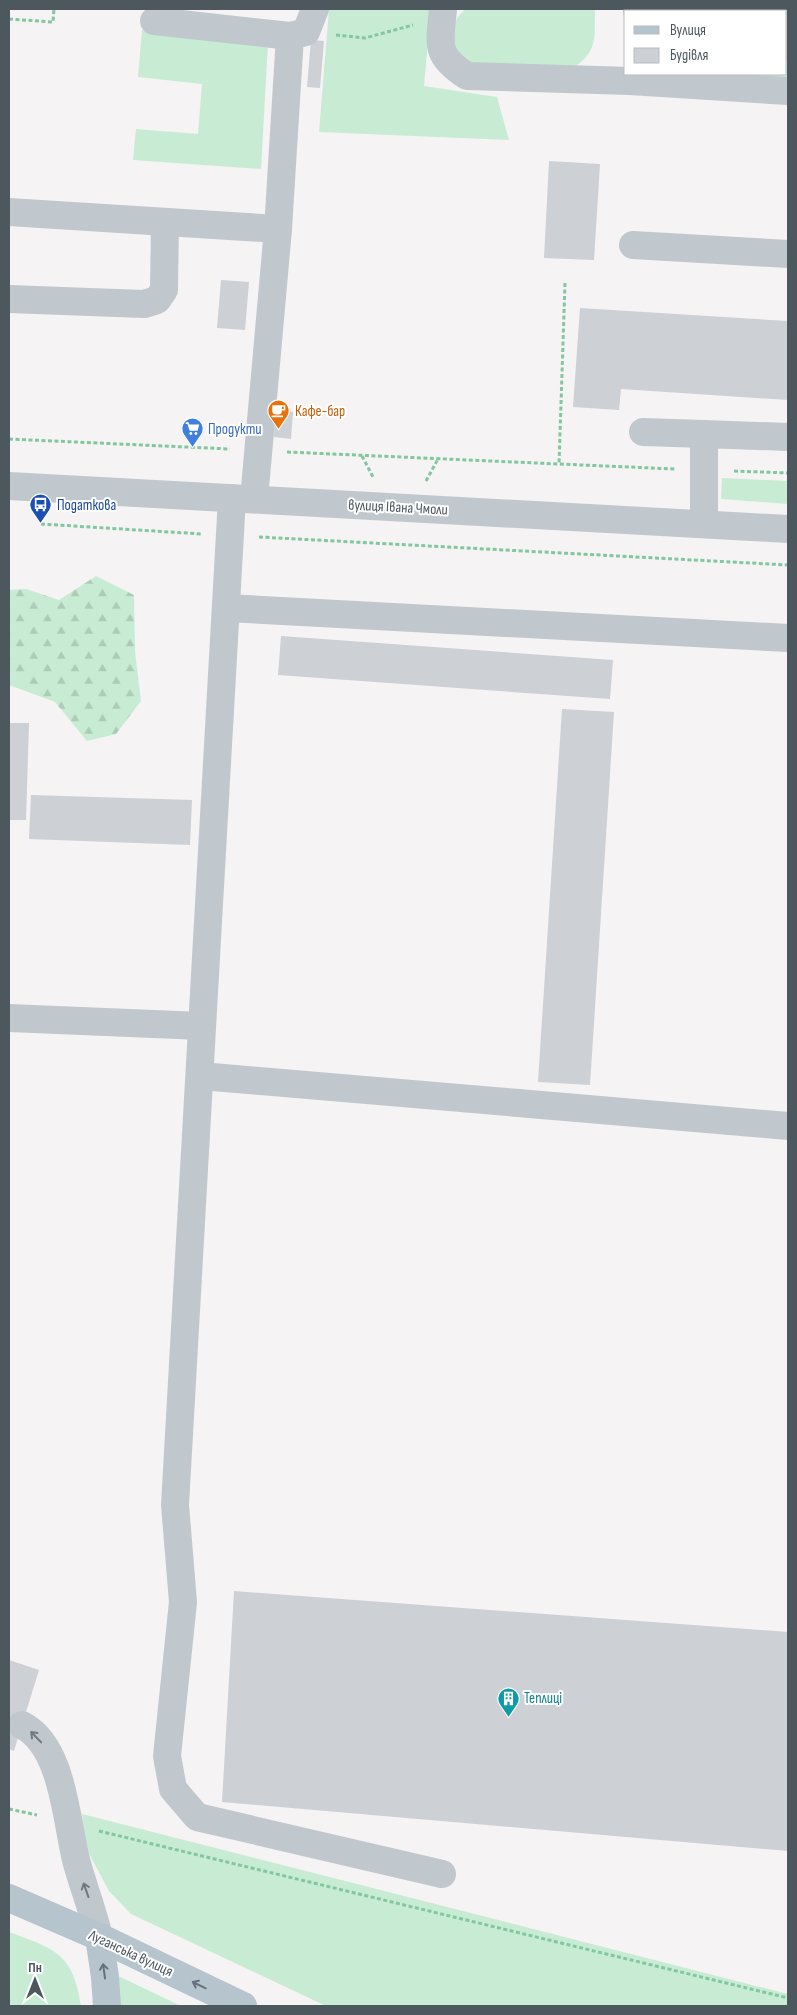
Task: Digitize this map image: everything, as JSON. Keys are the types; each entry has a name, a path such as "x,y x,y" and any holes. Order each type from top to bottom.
{"main road":[{"name":"Луганська вулиця","path":"12,1900 99,1937 243,2006"},
{"path":"99,1937 107,2006"}],"street":[{"path":"443,12 440,46 450,65 467,76 630,78 788,91"},
{"path":"154,21 304,26 243,499 230,536 202,1026 201,1076 175,1505 183,1602 167,1756 173,1789 197,1817 442,1874"},
{"path":"9,212 278,229"},
{"path":"9,299 144,304 157,300 164,290 165,223"},
{"path":"633,245 788,254"},
{"path":"643,432 788,437"},
{"path":"704,434 704,524"},
{"name":"вулиця Івана Чмоли","path":"9,486 788,529"},
{"path":"226,608 788,638"},
{"path":"9,1018 202,1026"},
{"path":"201,1076 788,1126"},
{"path":"22,1725 39,1739 49,1754 56,1771 99,1937"}],"path":[{"path":"9,19 53,22 54,9"},
{"path":"304,26 365,38 443,12"},
{"path":"362,455 374,478"},
{"path":"425,482 438,459"},
{"path":"41,524 230,536 788,565"},
{"path":"9,1809 788,1998"}],"green space":[{"path":"329,9 431,9 424,86 497,97 509,140 319,132"},
{"path":"466,9 595,9 594,41 589,54 576,66 507,68 475,66 460,55 453,42 454,25 457,18"},
{"path":"788,9 788,78 738,75 787,75 787,10 650,10"},
{"path":"142,30 268,43 261,169 133,160 136,129 198,134 202,84 138,77"},
{"path":"722,478 788,481 788,504 721,499"},
{"path":"96,576 134,595 135,652 141,701 116,734 87,741 55,702 9,685 9,590 26,589 59,600"},
{"path":"82,1814 788,1994 788,2006 326,2006 131,1914 109,1891 86,1848"},
{"path":"9,1932 50,1949 67,1964 73,1974 81,2006 9,2006"},
{"path":"114,1974 181,2006 118,2006"}],"building":[{"path":"788,9 788,59 787,10 711,10"},
{"path":"311,40 324,41 320,88 307,87"},
{"path":"549,161 600,164 594,260 544,258"},
{"path":"221,280 249,282 245,330 217,328"},
{"path":"580,308 788,321 788,400 621,389 619,410 573,407"},
{"path":"275,410 293,412 291,439 274,437"},
{"path":"281,636 613,660 610,699 278,675"},
{"path":"562,709 614,712 590,1085 538,1082"},
{"path":"9,723 29,723 26,820 9,820"},
{"path":"31,795 192,800 190,845 29,839"},
{"name":"Теплиці","path":"234,1591 788,1632 788,1851 222,1802"},
{"path":"9,1660 39,1670 14,1751 9,1749"}],"place":[{"name":"Кафе-бар","path":"279,430"},
{"name":"Продукти","path":"192,448"},
{"name":"Податкова","path":"41,524"},
{"name":"Теплиці","path":"508,1717"}]}
